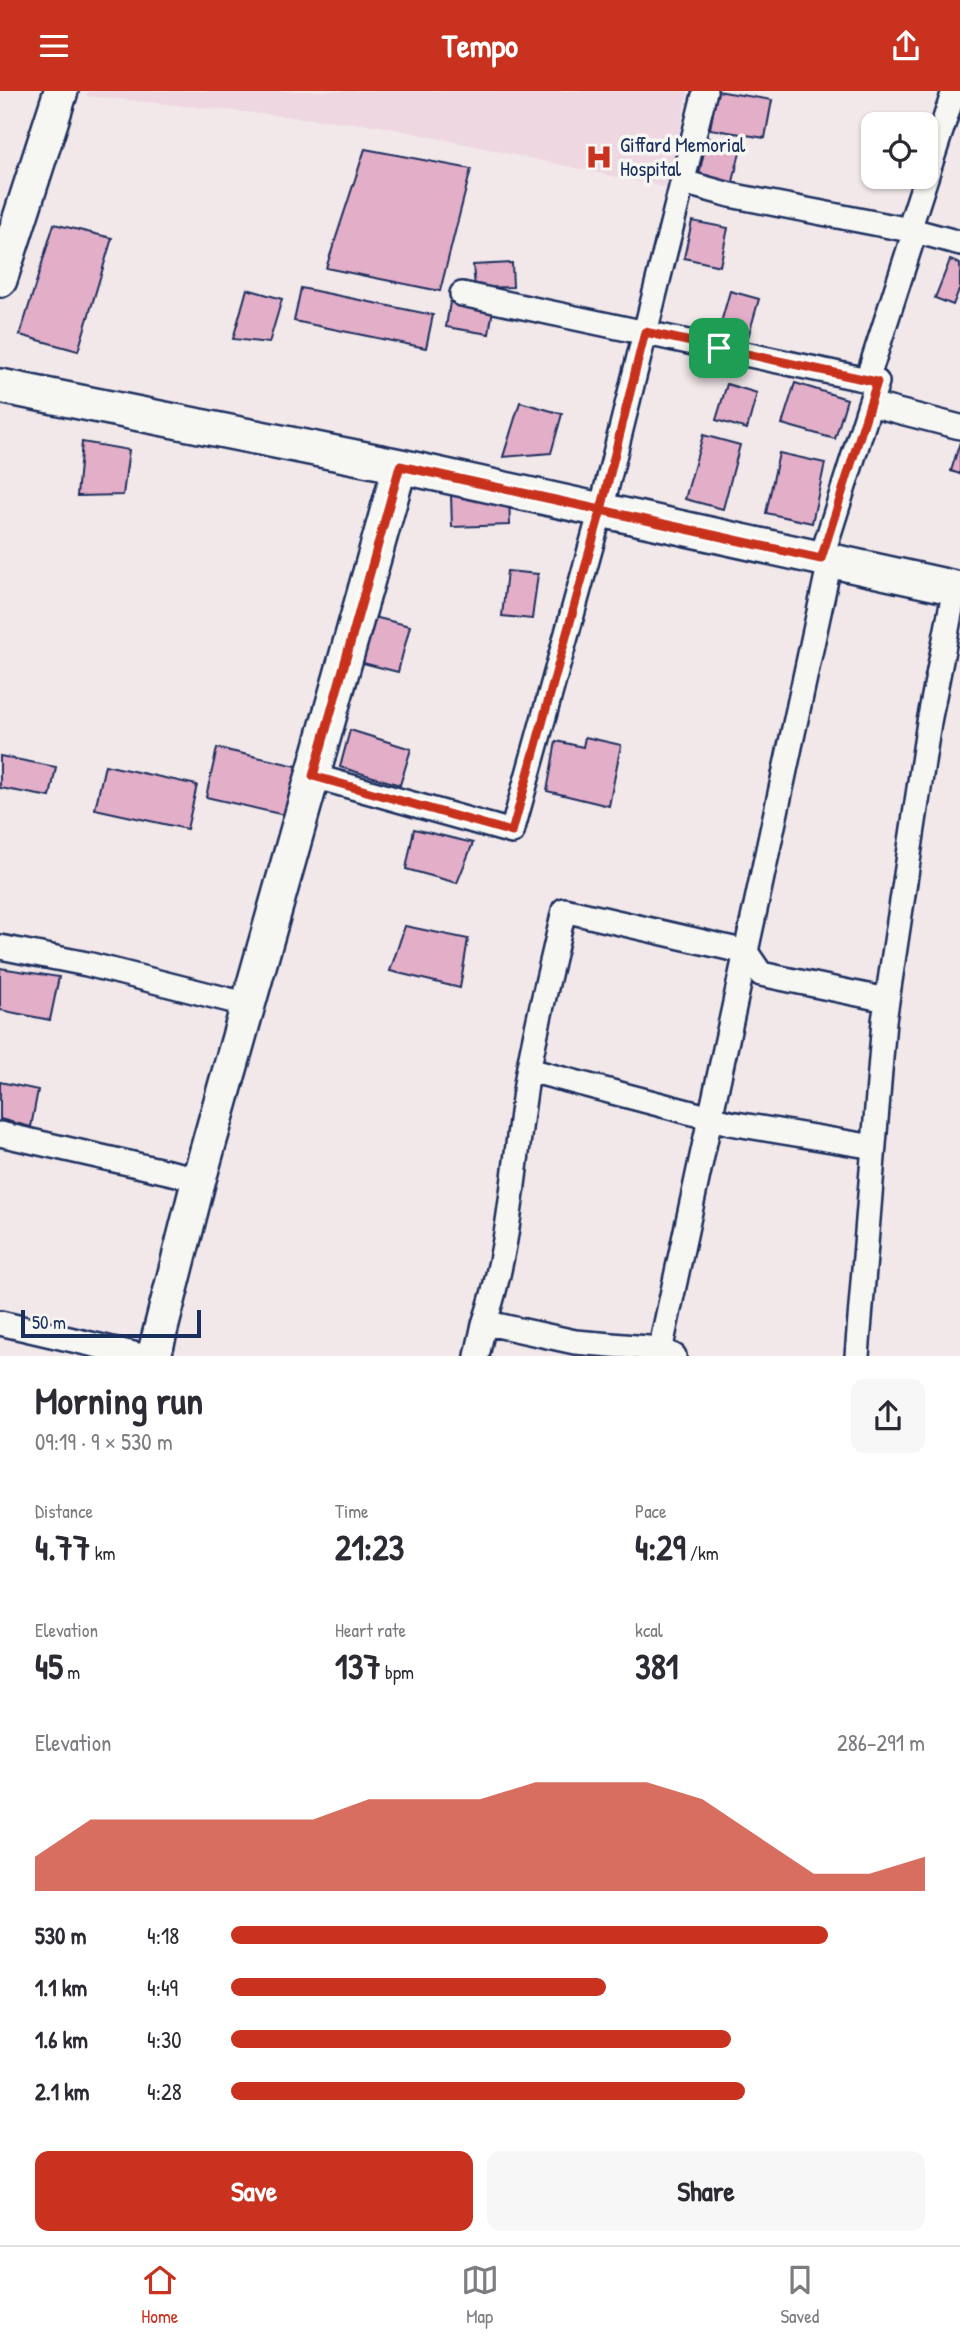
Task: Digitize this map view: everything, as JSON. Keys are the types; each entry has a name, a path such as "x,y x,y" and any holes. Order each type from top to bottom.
{"street":[{"path":"0,280 61,91"},
{"path":"313,776 512,832 601,510 705,91"},
{"path":"867,380 954,91"},
{"path":"682,182 730,195 912,230 960,243"},
{"path":"461,294 877,382 826,560 710,1118 665,1354 575,1342 484,1324"},
{"path":"0,386 400,466 957,589 929,722 887,1000 857,1356"},
{"path":"870,404 960,427"},
{"path":"154,1356 199,1179 400,466"},
{"path":"477,1356 493,1297 529,1070 564,910 746,952 761,974 887,1000"},
{"path":"0,947 87,964 248,1005"},
{"path":"529,1070 710,1118 836,1141 874,1144"},
{"path":"0,1134 199,1179"},
{"path":"0,1323 142,1356"}],"shaded area":[{"name":"Giffard Memorial Hospital","path":"88,91 688,91 668,188 381,126 87,96"}],"building":[{"path":"717,91 772,100 765,138 710,129"},
{"path":"707,138 742,143 730,195 698,179"},
{"path":"365,149 471,169 440,291 326,268"},
{"path":"692,221 728,228 720,266 684,258"},
{"path":"54,224 112,238 78,351 20,335"},
{"path":"950,260 960,264 960,287 953,305 935,298"},
{"path":"512,263 513,287 475,288 473,265"},
{"path":"301,288 433,315 426,348 294,321"},
{"path":"247,289 282,299 269,343 233,339"},
{"path":"730,291 759,299 745,348 716,340"},
{"path":"450,302 493,309 489,334 446,327"},
{"path":"795,383 847,399 835,439 782,424"},
{"path":"727,384 757,393 747,429 716,420"},
{"path":"520,402 562,414 551,453 503,457"},
{"path":"703,435 740,445 723,509 685,499"},
{"path":"82,442 129,450 123,495 77,496"},
{"path":"960,442 960,474 951,471"},
{"path":"779,453 825,463 812,523 766,513"},
{"path":"509,493 510,525 452,527 451,495"},
{"path":"507,571 538,574 532,619 502,616"},
{"path":"374,617 410,626 398,672 363,663"},
{"path":"350,730 411,749 400,785 340,767"},
{"path":"585,737 621,745 609,806 547,791 556,741 583,747"},
{"path":"217,748 301,767 289,816 206,797"},
{"path":"0,756 56,767 50,797 0,788"},
{"path":"105,765 197,785 187,829 95,809"},
{"path":"414,829 473,843 457,883 406,869"},
{"path":"405,926 468,939 460,988 390,971"},
{"path":"0,968 59,977 50,1020 0,1010"},
{"path":"0,1082 38,1090 31,1127 0,1119"}],"place":[{"name":"Giffard Memorial Hospital","path":"599,157"}],"route":[{"path":"719,348 645,332 601,510 400,466 313,776 512,832 601,510 821,559 877,382 719,348"}]}
